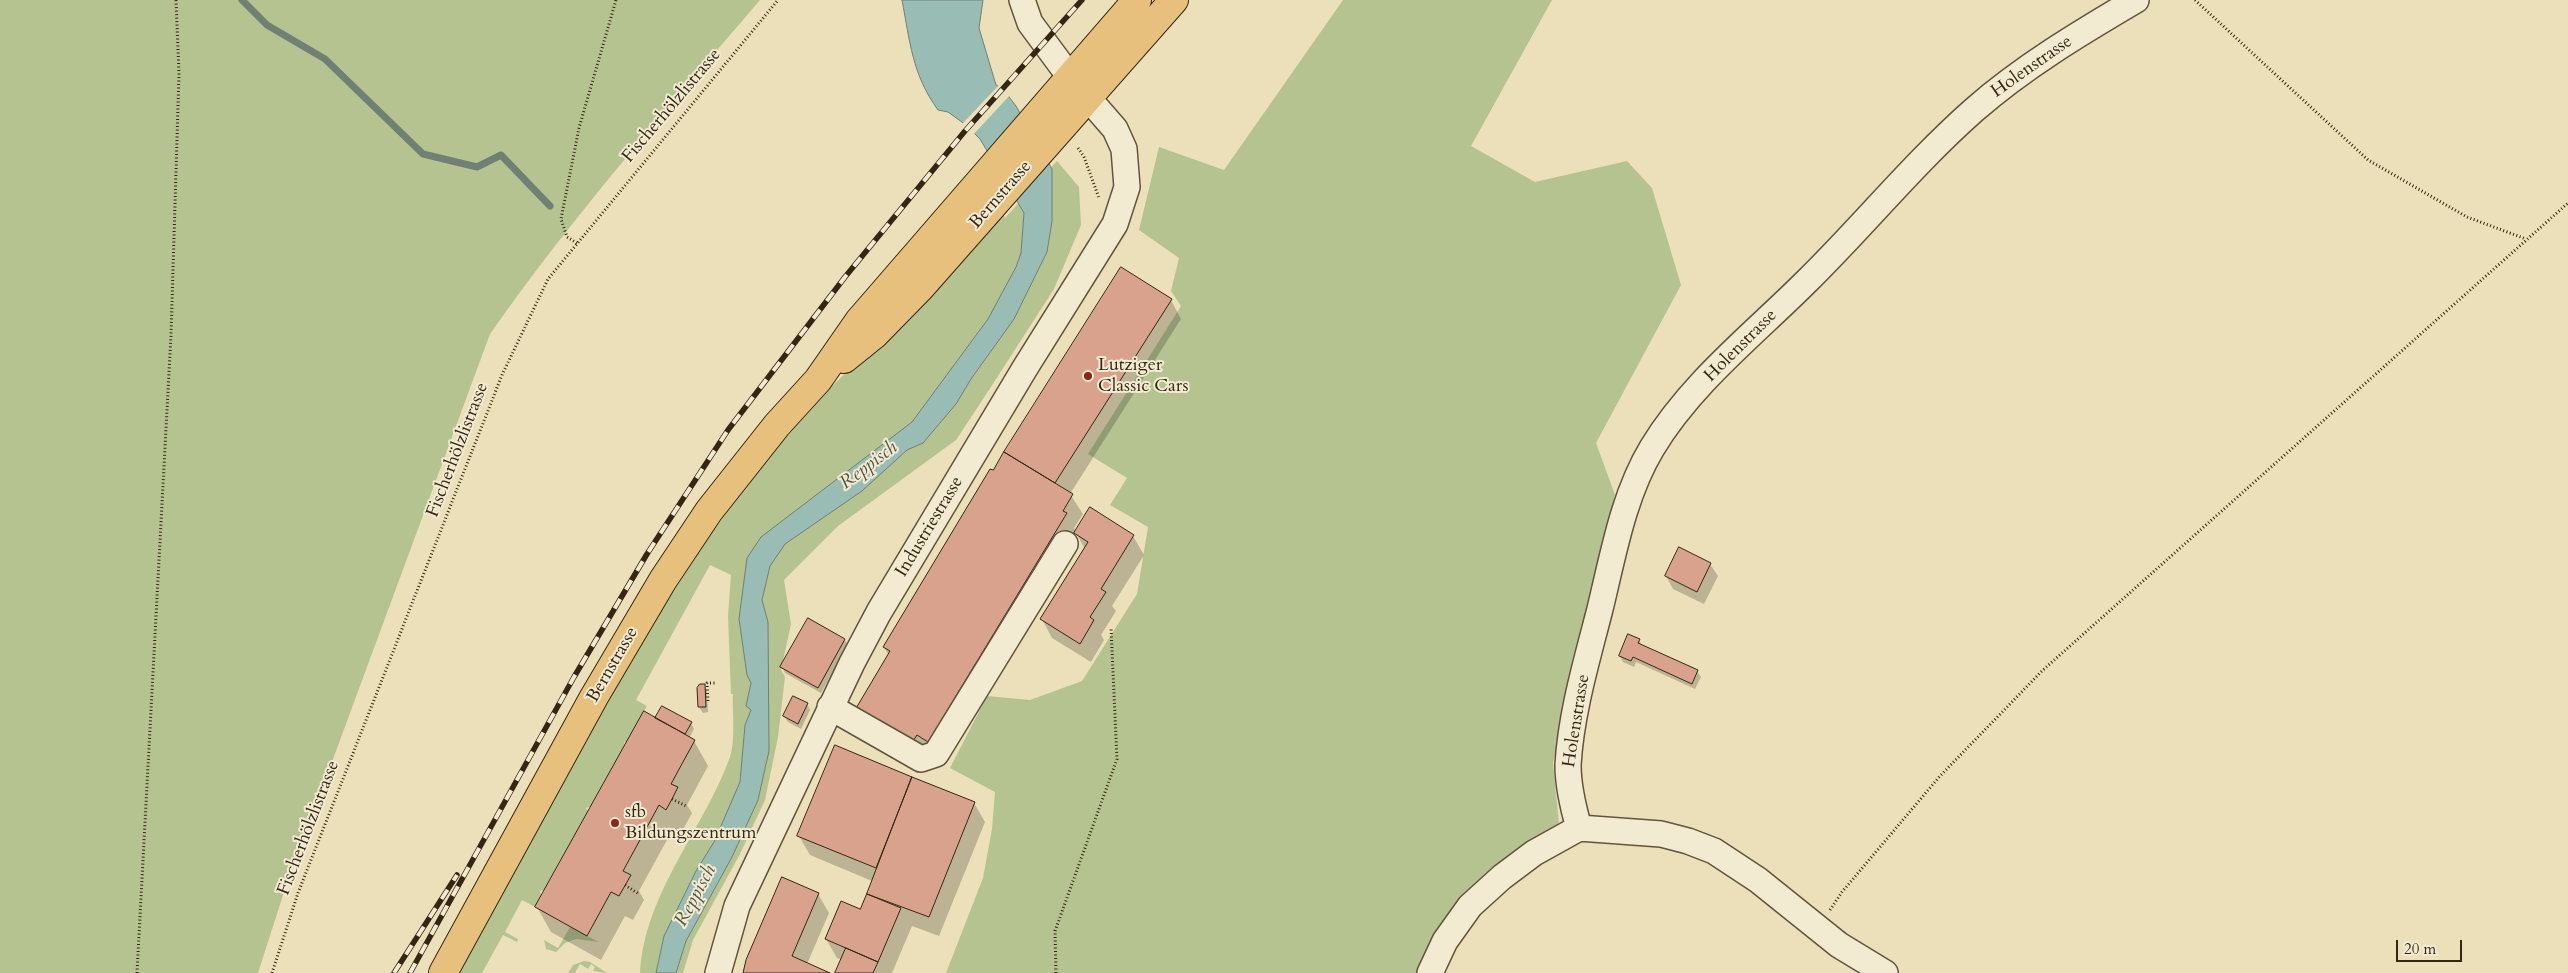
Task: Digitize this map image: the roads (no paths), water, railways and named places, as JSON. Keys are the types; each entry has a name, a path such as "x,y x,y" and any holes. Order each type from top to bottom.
{"main road":[{"name":"Bernstrasse","path":"990,189 1033,119 1136,0"},
{"name":"Bernstrasse","path":"444,973 594,697 662,580 709,511 747,461 818,380 859,321 990,189 1047,143 1174,0"},
{"path":"1070,77 1088,98"}],"street":[{"path":"1022,0 1030,23 1070,77"},
{"name":"Holenstrasse","path":"1579,828 1568,780 1572,731 1589,651 1626,508 1644,463 1663,431 1675,415 1722,364 1812,276 1972,112 2033,64 2136,0"},
{"name":"Industriestrasse","path":"718,973 737,906 830,707 879,612 1025,368 1116,224 1127,187 1124,150 1112,124 1088,98"},
{"path":"830,707 921,759 936,754 1065,544"},
{"path":"1430,973 1445,941 1470,906 1502,877 1528,858 1579,828 1661,834 1701,845 1739,866 1818,930 1885,973"}],"water":[{"name":"Reppisch","path":"902,0 983,0 979,28 996,85 1003,89 1016,106 1052,169 1052,221 1047,252 1014,319 971,379 956,404 923,443 907,450 862,491 785,544 770,566 762,600 768,622 769,751 758,800 732,857 686,941 676,973 656,973 664,936 696,871 714,842 740,782 745,725 751,710 746,706 751,683 747,675 739,619 747,558 761,537 912,422 988,319 1016,267 1021,253 1024,213 980,139 966,125 948,112 938,110 929,97 913,57"}],"waterway":[{"path":"242,0 267,25 325,59 423,154 477,167 501,155 550,206"}],"railway":[{"path":"410,973 574,677 647,554 728,430 845,277 965,131 1082,0"},
{"path":"394,973 457,875"}],"place":[{"name":"Lutziger Classic Cars","path":"1088,376"},
{"name":"sfb Bildungszentrum","path":"615,823"}]}
